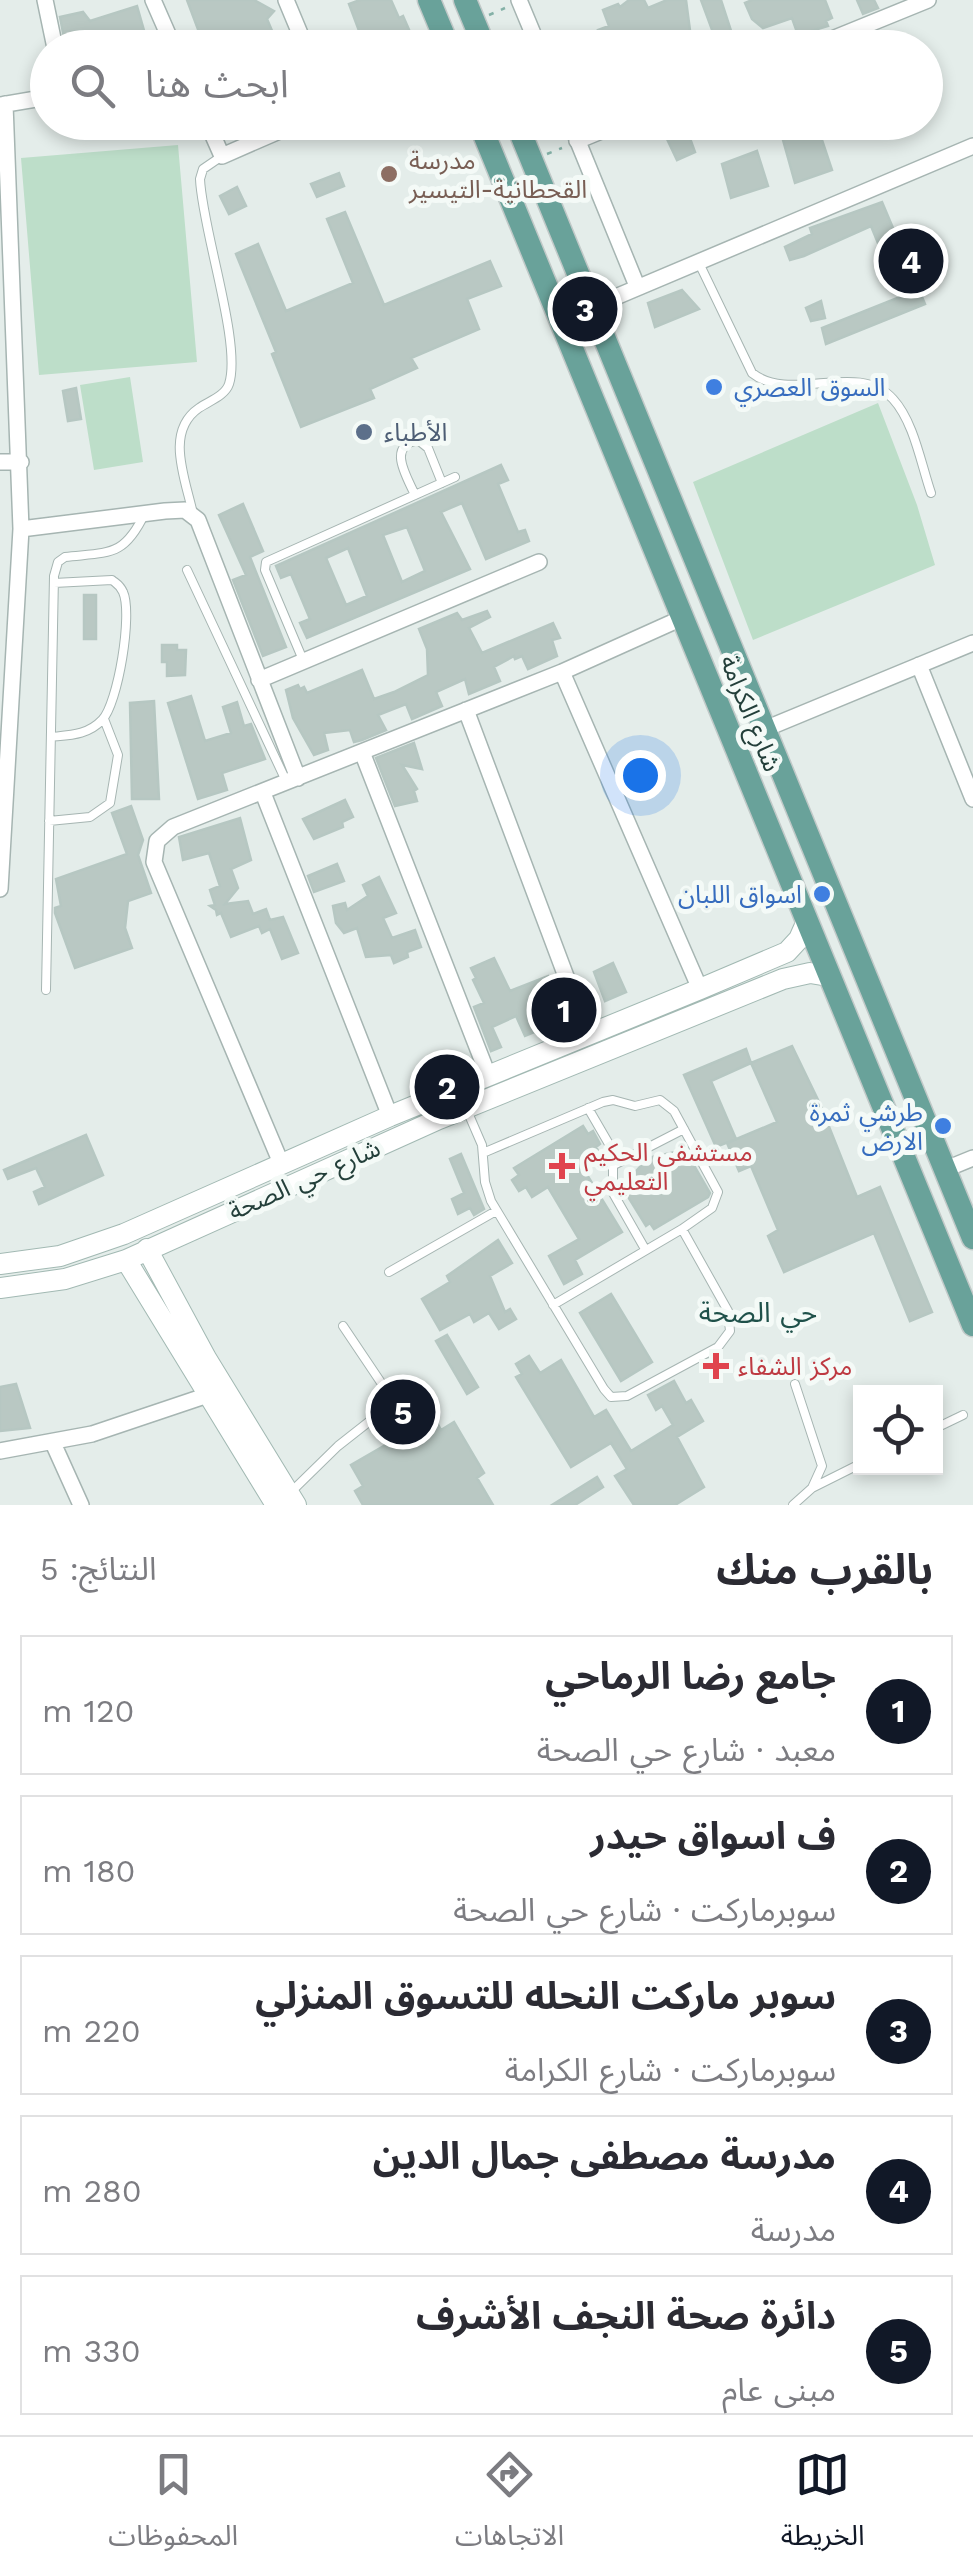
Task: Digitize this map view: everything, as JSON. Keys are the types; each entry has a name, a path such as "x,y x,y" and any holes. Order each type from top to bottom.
{"main road":[{"path":"429,0 441,30"},
{"name":"شارع الكرامة","path":"486,140 973,1325"},
{"name":"شارع الكرامة","path":"523,140 973,1238"},
{"path":"639,516 652,502 672,502"},
{"name":"شارع حي الصحة","path":"0,1264 60,1256 124,1234 456,1088 700,990 787,952 799,939 807,920"},
{"name":"شارع حي الصحة","path":"0,1288 65,1279 126,1260 466,1108 783,978 810,973 828,976"},
{"path":"456,1088 455,1102 466,1108"},
{"path":"429,1100 443,1105 439,1120"},
{"path":"147,1249 208,1395 287,1501"},
{"path":"126,1260 193,1352 287,1501"}],"street":[{"path":"45,0 51,30"},
{"path":"153,0 166,30"},
{"path":"286,0 298,30"},
{"path":"520,0 532,30"},
{"path":"854,30 928,0"},
{"path":"0,888 22,529 2,104 30,99"},
{"path":"215,140 222,156 259,140"},
{"path":"577,141 637,286"},
{"path":"592,307 973,146"},
{"path":"0,462 21,462"},
{"path":"22,529 184,510 198,520 259,680 292,781"},
{"path":"259,680 540,562"},
{"path":"0,573 19,573"},
{"path":"282,1163 158,872 153,852 156,841 173,827 562,672 682,618"},
{"path":"765,729 973,643"},
{"path":"919,665 973,799"},
{"path":"562,672 700,990"},
{"path":"466,710 588,1035"},
{"path":"362,752 488,1075"},
{"path":"263,792 390,1116"},
{"path":"946,1169 973,1158"},
{"path":"0,1450 53,1444 131,1423 208,1395"},
{"path":"53,1444 81,1505"}],"lane":[{"path":"194,517 178,443 183,425 195,410 229,386 230,346 200,179 203,169 222,156"},
{"path":"698,261 752,373 766,384 855,383 873,386 893,398 908,426 931,493"},
{"path":"415,495 400,462 400,451 408,442 418,440 428,448 442,482"},
{"path":"303,660 265,570 266,562 455,477"},
{"path":"46,990 54,583 58,562 124,546 133,538 145,513"},
{"path":"187,570 292,781"},
{"path":"51,737 91,730 104,718 110,708 125,638 123,592 112,580 54,583"},
{"path":"49,821 90,817 110,803 118,754 104,718"},
{"path":"484,1153 608,1100 634,1106 660,1100 670,1106 716,1186 718,1198 712,1208 553,1304"},
{"path":"466,1108 484,1153 485,1182 496,1210 604,1389 617,1398 718,1347 730,1331 730,1317 682,1229"},
{"path":"588,1108 613,1151 613,1193 645,1249"},
{"path":"614,1165 684,1129"},
{"path":"390,1272 496,1210"},
{"path":"287,1501 338,1446 380,1413 386,1399 386,1390 343,1326"},
{"path":"795,1384 822,1466 812,1488"},
{"path":"943,1425 963,1415"},
{"path":"793,1505 812,1488 853,1468"}],"path":[{"path":"470,11 520,0"},
{"path":"532,161 577,141"}],"green space":[{"path":"178,145 197,362 39,375 21,158"},
{"path":"130,377 143,462 94,470 80,385"},
{"path":"878,403 935,565 753,640 693,482"}],"building":[{"path":"187,0 254,0 274,11 267,19 272,30 198,30"},
{"path":"391,0 409,30 359,30 349,4"},
{"path":"629,0 644,0 648,8 667,0 686,0 690,30 598,30 609,26 603,10 618,4 620,7"},
{"path":"701,0 721,0 731,30 712,30"},
{"path":"825,0 832,18 826,21 828,26 815,30 796,30 792,18 763,28 752,19 745,3"},
{"path":"857,0 874,0 878,8 863,14"},
{"path":"137,6 144,30 63,30 60,17 83,12 90,21"},
{"path":"668,140 691,140 695,152 677,160"},
{"path":"783,140 822,140 832,170 795,183"},
{"path":"757,151 768,186 731,198 722,164"},
{"path":"339,173 344,186 317,197 311,184"},
{"path":"237,187 246,206 229,214 220,196"},
{"path":"882,202 925,304 826,344 822,328 900,297 871,226 790,260 785,247 812,234 810,228"},
{"path":"345,212 384,305 490,261 501,286 467,299 479,329 411,358 417,368 370,389 374,398 301,427 236,254 258,244 286,311 353,283 327,219"},
{"path":"682,290 699,309 655,327 648,303"},
{"path":"821,301 825,318 811,321 806,308"},
{"path":"76,388 81,419 68,421 63,391"},
{"path":"501,465 508,480 498,484 518,532 525,530 529,541 486,559 462,503 441,512 470,569 307,638 300,623 310,619 291,574 281,578 276,566","holes":["407,527 425,571 402,582 383,535","348,548 367,596 346,605 326,558"]},
{"path":"243,504 263,551 250,557 286,647 263,656 233,580 246,575 219,515"},
{"path":"84,595 96,595 96,639 84,639"},
{"path":"487,611 490,617 469,628 482,653 553,623 560,638 552,640 557,656 528,669 522,656 514,656 494,667 500,681 469,694 465,679 436,692 442,706 412,719 406,704 378,715 386,730 362,740 354,742 350,730 324,733 328,750 314,755 293,718 286,690 298,685 307,693 362,670 374,699 394,692 428,675 427,649 419,629 457,613 462,620"},
{"path":"162,645 177,645 177,650 186,650 185,675 167,676"},
{"path":"191,696 205,741 231,733 223,707 237,702 244,726 251,724 265,759 222,773 227,790 198,799 168,703"},
{"path":"154,701 159,799 132,799 130,703"},
{"path":"414,743 422,769 402,765 417,789 417,801 395,806 376,758"},
{"path":"345,800 353,817 342,822 343,827 314,839 303,819"},
{"path":"131,806 143,840 138,855 151,893 128,901 125,928 132,948 75,968 55,913 55,908 61,906 56,879 127,854 112,813"},
{"path":"240,818 251,860 231,869 238,888 225,904 248,901 253,914 266,909 270,920 283,917 298,953 282,959 270,929 262,933 259,926 231,937 221,913 217,915 210,906 215,905 210,890 220,886 209,853 183,860 179,837"},
{"path":"337,864 344,881 314,892 308,876"},
{"path":"379,877 396,913 383,918 392,938 415,930 421,947 394,963 391,955 366,957 357,928 344,933 336,923 333,906 345,903 347,910 368,896 363,885"},
{"path":"494,958 510,991 548,976 566,1019 525,1036 516,1016 492,1027 501,1047 491,1051 474,1007 484,1003 471,968"},
{"path":"613,963 626,992 605,1001 594,972"},
{"path":"792,1046 857,1197 880,1187 932,1312 910,1321 874,1233 784,1272 768,1236 778,1230 751,1166 739,1171 727,1143 777,1122 751,1063"},
{"path":"746,1049 751,1063 711,1081 736,1139 716,1147 684,1075"},
{"path":"583,1126 588,1134 593,1131 600,1154 581,1165 622,1232 575,1260 582,1274 564,1284 549,1256 579,1239 548,1187 532,1197 526,1187 519,1191 512,1180 519,1175 514,1168"},
{"path":"86,1135 103,1175 39,1204 34,1192 45,1187 36,1168 8,1179 4,1170"},
{"path":"685,1150 710,1193 708,1197 654,1229 650,1223 646,1226 622,1187 648,1158"},
{"path":"461,1154 484,1209 474,1215 470,1208 458,1214 452,1199 464,1193 450,1159"},
{"path":"498,1240 512,1263 490,1276 505,1312 510,1309 516,1319 499,1329 489,1313 474,1322 470,1314 440,1330 422,1299 450,1282 447,1276"},
{"path":"611,1294 652,1362 621,1381 580,1313"},
{"path":"447,1335 478,1387 467,1394 436,1341"},
{"path":"529,1356 540,1373 561,1360 594,1417 606,1410 631,1451 673,1425 662,1406 656,1410 648,1395 674,1381 686,1403 691,1400 703,1421 677,1437 704,1487 675,1505 634,1505 615,1476 627,1469 611,1443 571,1467 516,1377 522,1374 516,1364"},
{"path":"16,1384 30,1428 0,1431 0,1387"},
{"path":"434,1417 441,1430 454,1422 484,1473 477,1478 493,1505 363,1505 355,1491 363,1486 351,1465"},
{"path":"597,1477 603,1487 575,1505 552,1505"}],"place":[{"name":"مدرسة القحطانية-التيسير","path":"389,174"},
{"name":"مدرسة مصطفى جمال الدين","path":"911,261"},
{"name":"سوبر ماركت النحله للتسوق المنزلي","path":"585,309"},
{"name":"السوق العصري","path":"714,387"},
{"name":"الأطباء","path":"364,432"},
{"name":"اسواق اللبان","path":"822,894"},
{"name":"جامع رضا الرماحي","path":"564,1010"},
{"name":"ف اسواق حيدر","path":"447,1087"},
{"name":"طرشي ثمرة الارض","path":"943,1126"},
{"name":"مستشفى الحكيم التعليمي","path":"562,1166"},
{"name":"مركز الشفاء","path":"716,1366"},
{"name":"دائرة صحة النجف الأشرف","path":"403,1412"}],"district":[{"name":"حي الصحة","path":"758,1312"}]}
